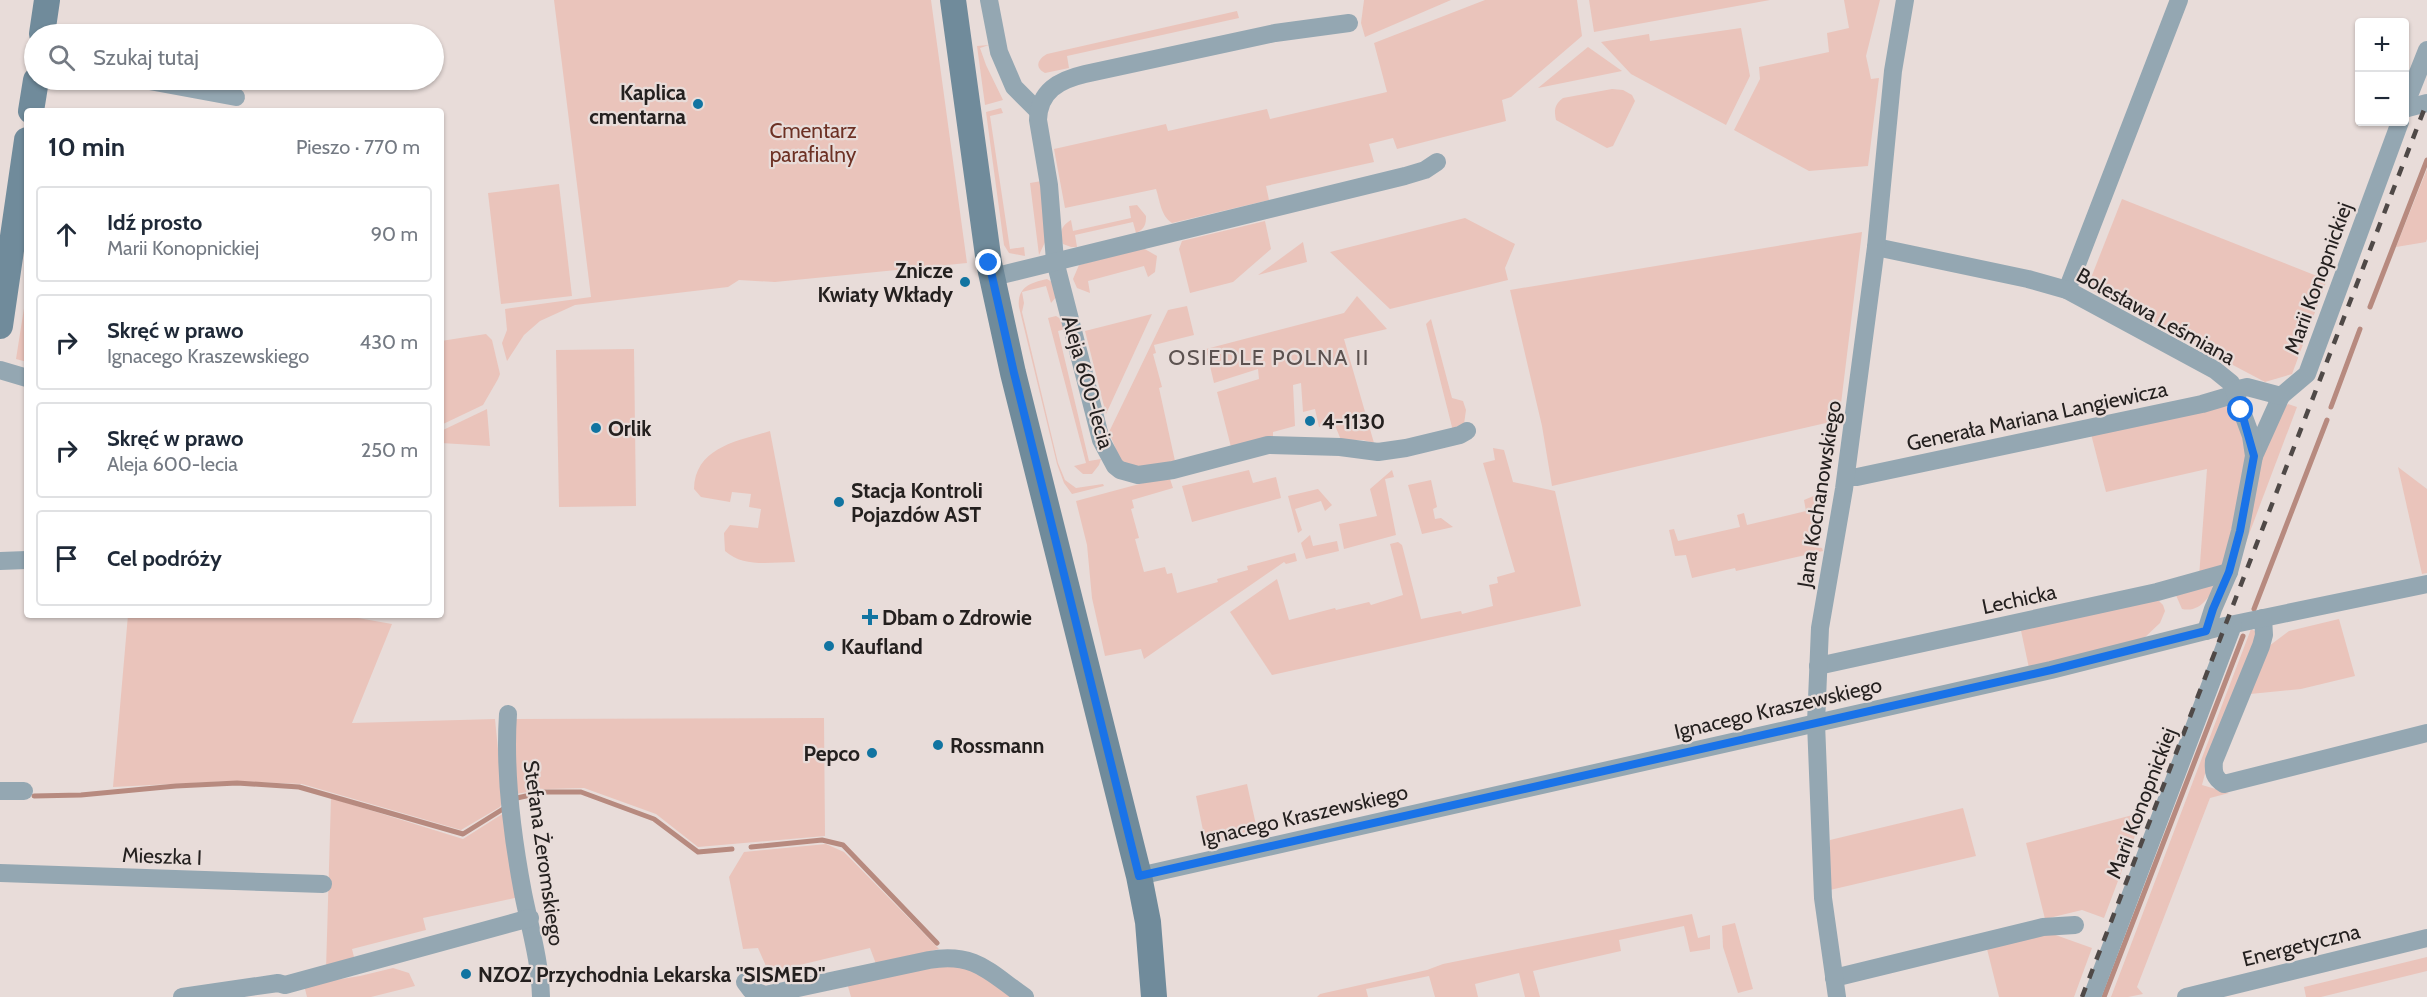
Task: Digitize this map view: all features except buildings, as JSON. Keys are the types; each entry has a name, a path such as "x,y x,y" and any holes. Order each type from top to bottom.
{"main road":[{"path":"43,24 47,0"},
{"path":"953,0 983,230 1027,427 1139,876 1148,922 1154,997"},
{"path":"31,108 34,90"},
{"path":"0,326 24,161"}],"street":[{"path":"989,0 999,52 1014,87 1038,111 1046,93 1056,84 1070,78 1275,33 1349,23"},
{"name":"Jana Kochanowskiego","path":"1837,997 1823,898 1816,723 1820,628 1846,477 1876,247 1893,71 1905,0"},
{"path":"2067,290 2179,0"},
{"path":"2409,96 2427,50"},
{"path":"198,90 236,97"},
{"path":"2409,108 2427,103"},
{"name":"Aleja 600-lecia","path":"1038,111 1055,261 1101,440 1110,460 1120,470 1138,475 1173,470 1268,445 1340,447 1378,452 1416,446 1460,435 1467,430"},
{"name":"Marii Konopnickiej","path":"2281,396 2307,374 2399,126"},
{"path":"993,277 1394,179 1425,170 1437,162"},
{"name":"Bolesława Leśmiana","path":"1876,247 2028,279 2067,290 2215,370 2231,383 2234,390"},
{"path":"0,370 24,377"},
{"path":"2206,631 2229,572 2240,531 2254,456 2281,396 2247,387 2234,390 2250,436 2254,456"},
{"name":"Generała Mariana Langiewicza","path":"1846,477 1857,477 2202,405 2229,396 2234,390"},
{"path":"0,561 24,560"},
{"name":"Lechicka","path":"1818,666 2157,592 2229,572"},
{"name":"Ignacego Kraszewskiego","path":"1139,876 2051,670 2263,618 2427,584"},
{"path":"2263,618 2264,635 2261,646 2214,761 2213,771 2217,780 2223,784 2427,734"},
{"name":"Marii Konopnickiej","path":"2092,997 2233,625"},
{"name":"Stefana Żeromskiego","path":"508,714 506,744 511,811 541,997"},
{"path":"0,792 24,791"},
{"name":"Mieszka I","path":"0,873 323,884"},
{"path":"182,997 278,983 289,991 530,918"},
{"path":"1834,978 2043,927 2075,925"},
{"name":"Energetyczna","path":"2186,997 2427,938"},
{"path":"753,991 765,995 942,958 965,959 978,963 1025,997"}],"green space":[{"name":"Cmentarz parafialny","path":"554,0 931,0 967,263 775,282 739,280 728,287 575,305 540,321 524,335 507,361 502,343 507,330 505,309 591,297"},
{"path":"1364,0 1451,0 1365,37 1361,23"},
{"path":"1485,0 1577,0 1582,36 1511,97 1502,100 1506,121 1397,149 1393,138 1369,144 1374,162 1266,186 1269,200 1172,223 1163,212 1156,189 1065,208 1054,149 1166,124 1168,131 1267,109 1270,119 1387,92 1374,43"},
{"path":"1589,0 1770,0 1594,32"},
{"path":"1844,0 1880,0 1866,56 1871,79 1879,78 1868,166 1809,171 1734,130 1760,79 1759,67 1829,52 1827,33 1849,28"},
{"path":"1237,11 1239,18 1067,56 1069,68 1045,73 1038,66 1041,58 1047,54"},
{"path":"1741,28 1750,76 1726,125 1631,74 1601,42 1649,34 1650,41"},
{"path":"989,45 980,48 1003,100 985,105 977,46"},
{"path":"1588,47 1622,71 1538,88"},
{"path":"1612,89 1623,90 1632,95 1635,101 1613,146 1607,148 1556,120 1555,108 1563,98"},
{"path":"1001,108 1003,113 990,116 1010,249 1024,247 1025,256 1009,253 1004,245 986,112"},
{"path":"2427,169 2426,242 2396,247"},
{"path":"1042,181 1046,240 1039,255 1030,183"},
{"path":"559,184 572,296 501,304 488,193"},
{"path":"2122,199 2327,280 2292,374 2265,382 2087,288"},
{"path":"1137,205 1146,216 1146,221 1141,230 1136,233 1133,222 1075,235 1077,247 1063,244 1062,230 1071,220 1073,231 1131,218 1129,206"},
{"path":"1465,218 1515,244 1505,268 1508,280 1390,309 1330,252"},
{"path":"1265,221 1271,249 1233,282 1190,293 1179,249 1182,241"},
{"path":"1862,232 1839,420 1552,486 1542,426 1510,290"},
{"path":"1303,242 1307,262 1258,275"},
{"path":"1143,248 1157,256 1155,272 1148,277 1144,266 1088,281 1090,293 1077,288 1073,279 1079,265"},
{"path":"1047,279 1052,282 1057,296 1051,303 1046,286 1022,292 1024,303 1022,312 1058,463 1065,480 1076,488 1103,484 1104,486 1072,494 1064,483 1057,464 1019,307 1022,290 1035,282"},
{"path":"1357,296 1387,329 1344,339 1374,443 1363,440 1341,440 1334,423 1319,427 1315,409 1303,412 1301,383 1293,385 1295,426 1273,432 1273,438 1231,447 1217,392 1259,379 1258,369 1214,383 1206,349 1344,313"},
{"path":"1187,306 1194,335 1154,345 1156,353 1153,354 1162,387 1159,388 1175,461 1138,470 1121,462 1109,432 1168,310"},
{"path":"24,308 24,361 16,359"},
{"path":"1152,314 1106,414 1085,331"},
{"path":"1056,316 1069,328 1058,331 1089,461 1101,459 1092,474 1083,474 1074,466 1086,463 1048,318"},
{"path":"1431,319 1452,398 1463,401 1466,410 1464,424 1453,431 1426,324"},
{"path":"486,334 492,340 500,374 483,405 444,424 444,341"},
{"name":"Orlik","path":"634,349 636,506 559,507 556,350"},
{"path":"2288,404 2297,407 2237,566 2260,461 2284,408"},
{"path":"2227,406 2238,419 2247,452 2224,568 2199,577 2207,469 2106,492 2091,434"},
{"path":"487,409 490,446 444,443 444,430"},
{"path":"770,431 795,562 749,562 725,551 724,533 730,525 758,528 761,509 749,507 751,494 732,492 730,502 701,497 694,489 696,475 710,455 732,443"},
{"path":"1493,448 1504,450 1513,482 1555,491 1581,606 1272,675 1230,612 1277,579 1289,620 1335,608 1336,610 1369,602 1371,605 1403,595 1390,544 1398,542 1402,545 1421,619 1461,611 1462,614 1493,606 1489,585 1498,583 1497,577 1515,572 1483,463 1495,460"},
{"path":"2398,467 2427,489 2427,573 2422,574"},
{"path":"1249,470 1253,483 1276,477 1281,498 1192,522 1182,486"},
{"path":"1392,470 1394,477 1385,479 1396,535 1344,549 1339,524 1377,516 1370,489"},
{"path":"1169,476 1173,488 1132,500 1134,508 1131,509 1139,538 1135,539 1144,572 1165,567 1167,574 1172,573 1177,593 1218,582 1217,579 1248,570 1247,566 1295,553 1297,561 1286,564 1284,562 1144,659 1141,649 1105,656 1092,598 1087,545 1076,501"},
{"path":"1431,480 1437,507 1433,509 1435,519 1441,518 1453,527 1422,534 1408,485"},
{"path":"1318,489 1332,505 1325,511 1321,501 1295,509 1302,530 1298,533 1288,496"},
{"path":"1816,495 1810,545 1822,548 1823,551 1736,571 1735,568 1692,578 1686,555 1675,556 1669,530 1674,529 1678,541 1740,527 1737,515 1744,513 1747,525 1806,511 1804,500"},
{"path":"1310,535 1313,546 1337,541 1339,551 1306,559 1301,543"},
{"path":"2218,581 2208,598 2200,606 2189,610 2182,609 2175,593"},
{"path":"2158,600 2165,611 2160,623 2142,640 2029,668 2020,626"},
{"path":"128,618 358,618 392,624 352,723 495,719 503,801 500,807 461,830 302,784 230,781 113,787"},
{"path":"2339,619 2355,676 2301,689 2250,694 2269,646 2289,631"},
{"path":"2251,629 2258,637 2209,759 2202,785 2229,793 2210,798 2137,987 2143,994 2111,997"},
{"path":"824,718 825,836 698,847 656,814 584,788 547,789 515,794 512,719"},
{"path":"1247,784 1258,834 1206,845 1196,796"},
{"path":"331,798 463,839 507,811 519,897 423,918 426,930 352,949 355,961 326,970"},
{"path":"1963,808 1976,856 1830,890 1830,840"},
{"path":"2144,812 2104,918 2082,910 2045,919 2026,843"},
{"path":"826,844 844,852 939,949 876,964 870,948 775,971 766,966 758,948 743,949 729,877 744,852"},
{"path":"1692,914 1698,938 1710,935 1710,949 1690,952 1684,926 1619,940 1621,951 1533,971 1540,997 1525,997 1519,973 1475,984 1478,997 1435,997 1429,976 1366,989 1368,997 1317,997 1320,994 1427,970 1443,964"},
{"path":"1735,923 1753,989 1738,993 1723,947 1722,926"},
{"path":"2050,933 2092,948 2074,997 1999,997 1987,949"},
{"path":"2427,957 2427,971 2321,997 2306,997 2304,987"},
{"path":"968,964 1015,997 851,997 847,983 927,965"},
{"path":"393,968 409,973 415,986 371,997 307,997 304,985"}],"waterway":[{"path":"2370,307 2427,160"},
{"path":"2331,407 2360,329"},
{"path":"2254,609 2327,420"},
{"path":"2104,997 2243,636"},
{"path":"34,796 81,795 237,783 299,787 463,834 503,809"},
{"path":"517,798 544,792 581,792 654,819 698,852 732,849"},
{"path":"751,847 822,840 843,845 937,943"}],"railway":[{"path":"2082,997 2427,102"}],"place":[{"name":"Kaplica cmentarna","path":"698,104"},
{"name":"Znicze Kwiaty Wkłady","path":"965,282"},
{"name":"4-1130","path":"1310,421"},
{"name":"Orlik","path":"596,428"},
{"name":"Stacja Kontroli Pojazdów AST","path":"839,502"},
{"name":"Dbam o Zdrowie","path":"870,617"},
{"name":"Kaufland","path":"829,646"},
{"name":"Rossmann","path":"938,745"},
{"name":"Pepco","path":"872,753"},
{"name":"NZOZ Przychodnia Lekarska \"SISMED\"","path":"466,974"}],"district":[{"name":"OSIEDLE POLNA II","path":"1269,357"}],"route":[{"path":"989,263 1014,373 1139,876 2051,670 2206,631 2229,572 2240,531 2254,456 2241,410"}]}
